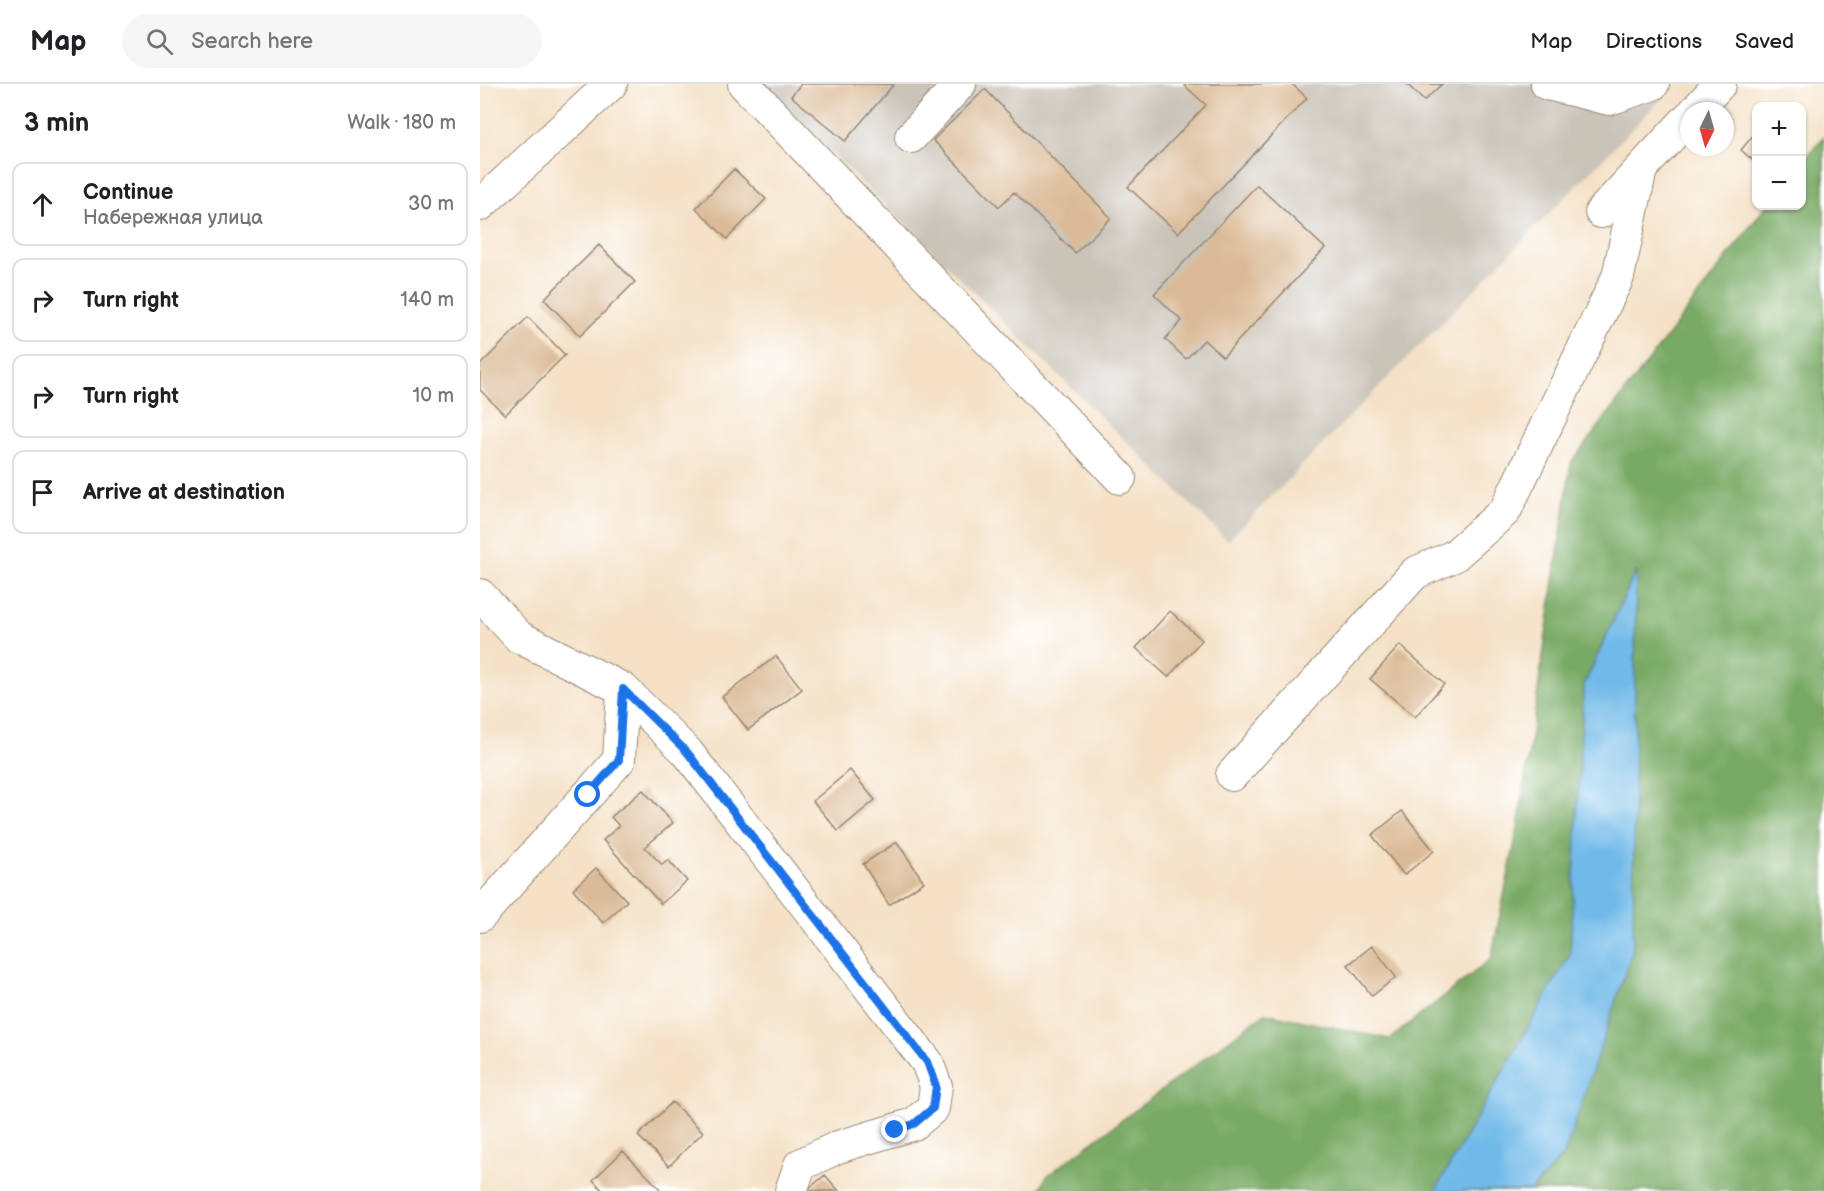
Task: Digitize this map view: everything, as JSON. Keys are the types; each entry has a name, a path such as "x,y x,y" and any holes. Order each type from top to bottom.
{"street":[{"path":"480,205 611,84"},
{"path":"744,84 1120,478"},
{"path":"911,137 960,84"},
{"path":"1547,84 1609,99 1653,84"},
{"path":"1703,102 1720,84"},
{"path":"1601,212 1680,127"},
{"path":"1232,775 1415,573 1454,556 1505,511 1618,277 1641,169"},
{"path":"480,595 519,637 623,689 687,752 927,1062 936,1086 933,1108 914,1124 838,1147 800,1165 791,1191"},
{"path":"480,916 619,760 623,689"}],"shaded area":[{"path":"761,84 1676,84 1228,541"}],"green space":[{"path":"1824,136 1824,1191 1039,1191 1047,1176 1265,1013 1390,1039 1491,959 1518,828 1571,463 1763,210 1806,210 1806,158"}],"water":[{"path":"1636,571 1633,949 1565,1153 1531,1191 1435,1191 1570,954 1584,685"}],"building":[{"path":"801,84 894,84 845,141 791,96"},
{"path":"1183,84 1292,84 1307,98 1178,233 1128,187 1206,105"},
{"path":"1407,84 1442,84 1424,101"},
{"path":"985,89 1111,218 1075,253 1014,192 999,207 933,140"},
{"path":"1752,137 1752,160 1741,150"},
{"path":"734,169 766,199 727,239 696,208"},
{"path":"1257,185 1325,248 1223,357 1204,340 1186,359 1165,339 1182,321 1154,294"},
{"path":"599,245 635,282 580,336 544,299"},
{"path":"528,317 565,355 505,415 480,390 480,365"},
{"path":"1170,611 1202,640 1168,677 1136,648"},
{"path":"1400,645 1444,684 1415,717 1370,679"},
{"path":"776,656 802,689 748,730 722,697"},
{"path":"850,770 875,800 838,831 813,801"},
{"path":"643,790 673,823 645,847 662,865 668,860 687,881 661,904 603,840 619,826 611,817"},
{"path":"1402,811 1434,851 1404,875 1372,835"},
{"path":"897,842 924,882 889,905 863,864"},
{"path":"596,868 627,901 603,923 573,889"},
{"path":"1372,946 1396,977 1372,996 1348,965"},
{"path":"672,1102 703,1132 669,1166 638,1136"},
{"path":"623,1151 660,1189 658,1191 603,1191 593,1180"},
{"path":"825,1175 839,1191 806,1191"}],"route":[{"path":"588,795 619,760 623,689 687,752 927,1062 936,1086 933,1108 914,1124 895,1130"}]}
